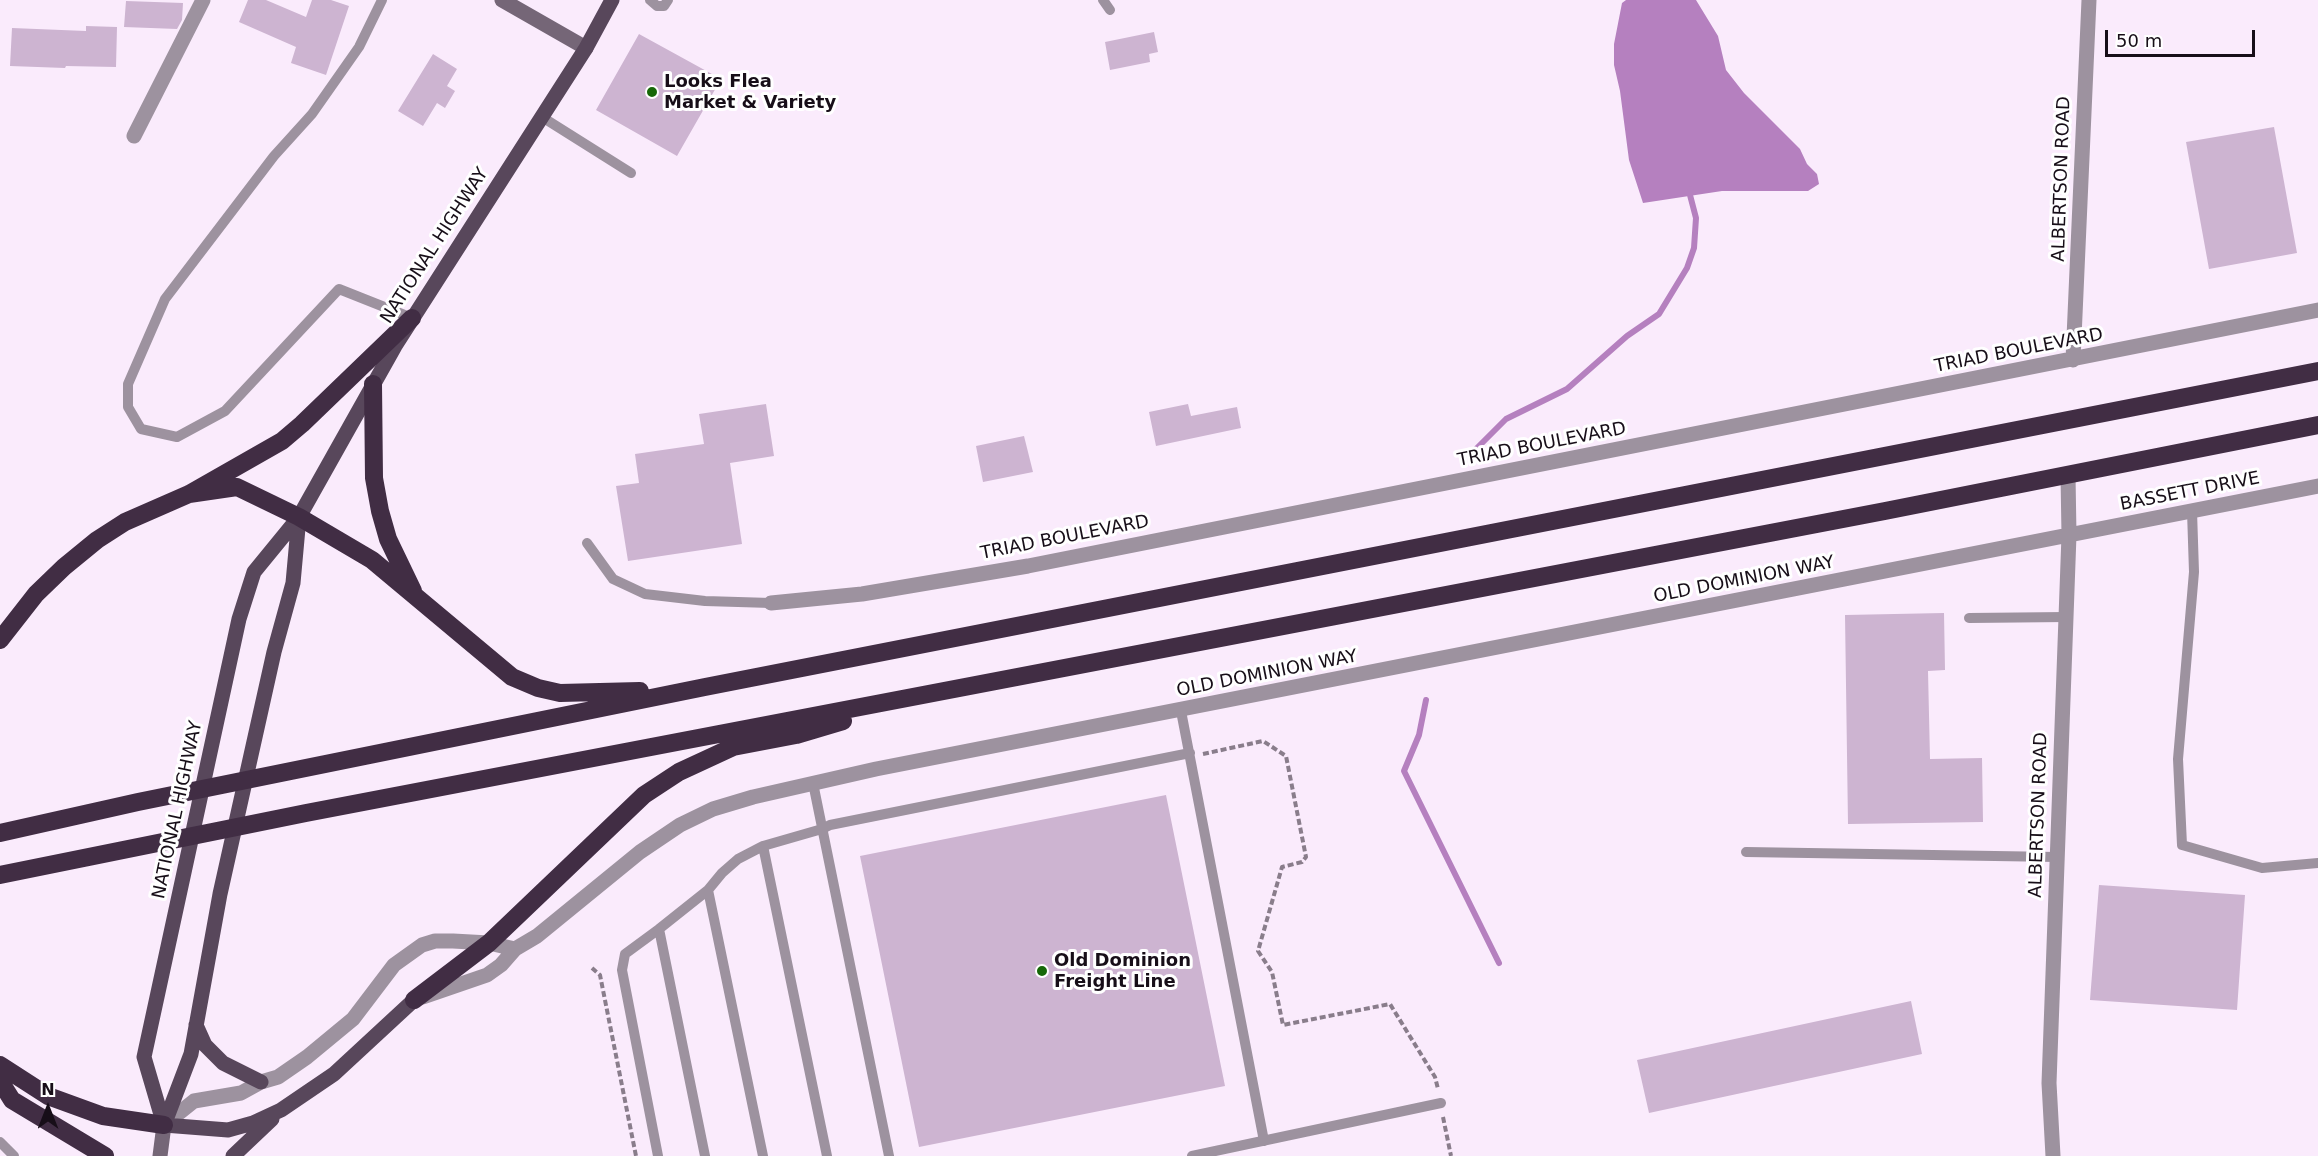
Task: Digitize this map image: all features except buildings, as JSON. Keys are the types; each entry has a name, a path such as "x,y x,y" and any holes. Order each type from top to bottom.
{"highway":[{"path":"0,640 36,594 97,540 125,522 189,494 282,441 412,318"},
{"path":"0,833 138,802 705,687 2318,371"},
{"path":"373,384 374,478 380,511 388,539 416,598"},
{"path":"0,875 306,813 2318,425"},
{"path":"189,494 237,487 299,517 372,560 512,677 538,688 560,693 581,694 705,687"},
{"path":"414,1000 489,943 645,795 679,772 733,747 796,735 963,687"},
{"path":"0,1065 48,1096 103,1116 164,1125"},
{"path":"0,1081 12,1100 105,1156"}],"main road":[{"name":"NATIONAL HIGHWAY","path":"164,1125 144,1057 234,640 254,572 299,517 412,318 586,48 612,0"},
{"name":"NATIONAL HIGHWAY","path":"164,1125 191,1054 220,894 274,652 293,584 299,517"},
{"path":"164,1125 228,1130 253,1123 281,1110 334,1074 414,1000"},
{"path":"196,1026 205,1045 223,1063 261,1082"},
{"path":"233,1156 281,1110"}],"street":[{"path":"134,136 204,0"},
{"path":"502,0 586,48"},
{"name":"ALBERTSON ROAD","path":"2073,360 2089,0"},
{"name":"TRIAD BOULEVARD","path":"771,603 862,594 1028,566 2318,310"},
{"name":"ALBERTSON ROAD","path":"2053,1156 2049,1083 2069,535 2068,475"},
{"name":"BASSETT DRIVE","path":"2069,535 2318,486"},
{"name":"OLD DOMINION WAY","path":"414,1000 486,975 501,965 514,949 537,936 640,852 680,825 713,809 753,796 876,769 2069,535"},
{"path":"164,1125 194,1101 241,1094 261,1082 278,1077 307,1057 353,1019 394,965 422,945 435,941 489,943 514,949"},
{"name":"NATIONAL HIGHWAY","path":"160,1156 164,1125"}],"lane":[{"path":"382,0 359,47 312,114 274,156 165,299 128,384 128,406 141,429 177,437 225,411 339,289 412,318"},
{"path":"650,0 657,6 664,6 668,0"},
{"path":"1103,0 1110,10"},
{"path":"542,117 631,173"},
{"path":"2192,511 2194,572 2178,759 2182,845 2262,868 2318,862"},
{"path":"587,543 613,579 645,594 705,601 771,603"},
{"path":"1970,618 2066,617"},
{"path":"1181,711 1264,1141"},
{"path":"658,1156 622,970 625,954 708,890 738,859 763,846 830,825 1190,755"},
{"path":"813,783 889,1156"},
{"path":"763,846 827,1156"},
{"path":"1746,852 2057,858"},
{"path":"708,890 763,1156"},
{"path":"659,929 705,1156"},
{"path":"1192,1156 1246,1151 1264,1141 1441,1103"},
{"path":"0,1142 14,1156"}],"path":[{"path":"1190,755 1263,741 1286,756 1306,856 1302,862 1282,867 1258,951 1272,972 1282,1024 1390,1004 1435,1077 1451,1156"},
{"path":"592,968 600,975 636,1156"}],"shaded area":[{"path":"1626,0 1696,0 1718,36 1726,70 1744,93 1800,149 1807,164 1817,174 1819,184 1808,191 1722,191 1643,203 1629,160 1620,91 1614,65 1614,44 1622,3"}],"waterway":[{"path":"1473,452 1506,419 1567,389 1627,336 1659,314 1687,268 1694,248 1696,218 1690,195 1691,189"},
{"path":"1426,700 1419,735 1404,771 1499,963"}],"place":[{"name":"Looks Flea Market & Variety","path":"652,92"},
{"name":"Old Dominion Freight Line","path":"1042,971"}]}
